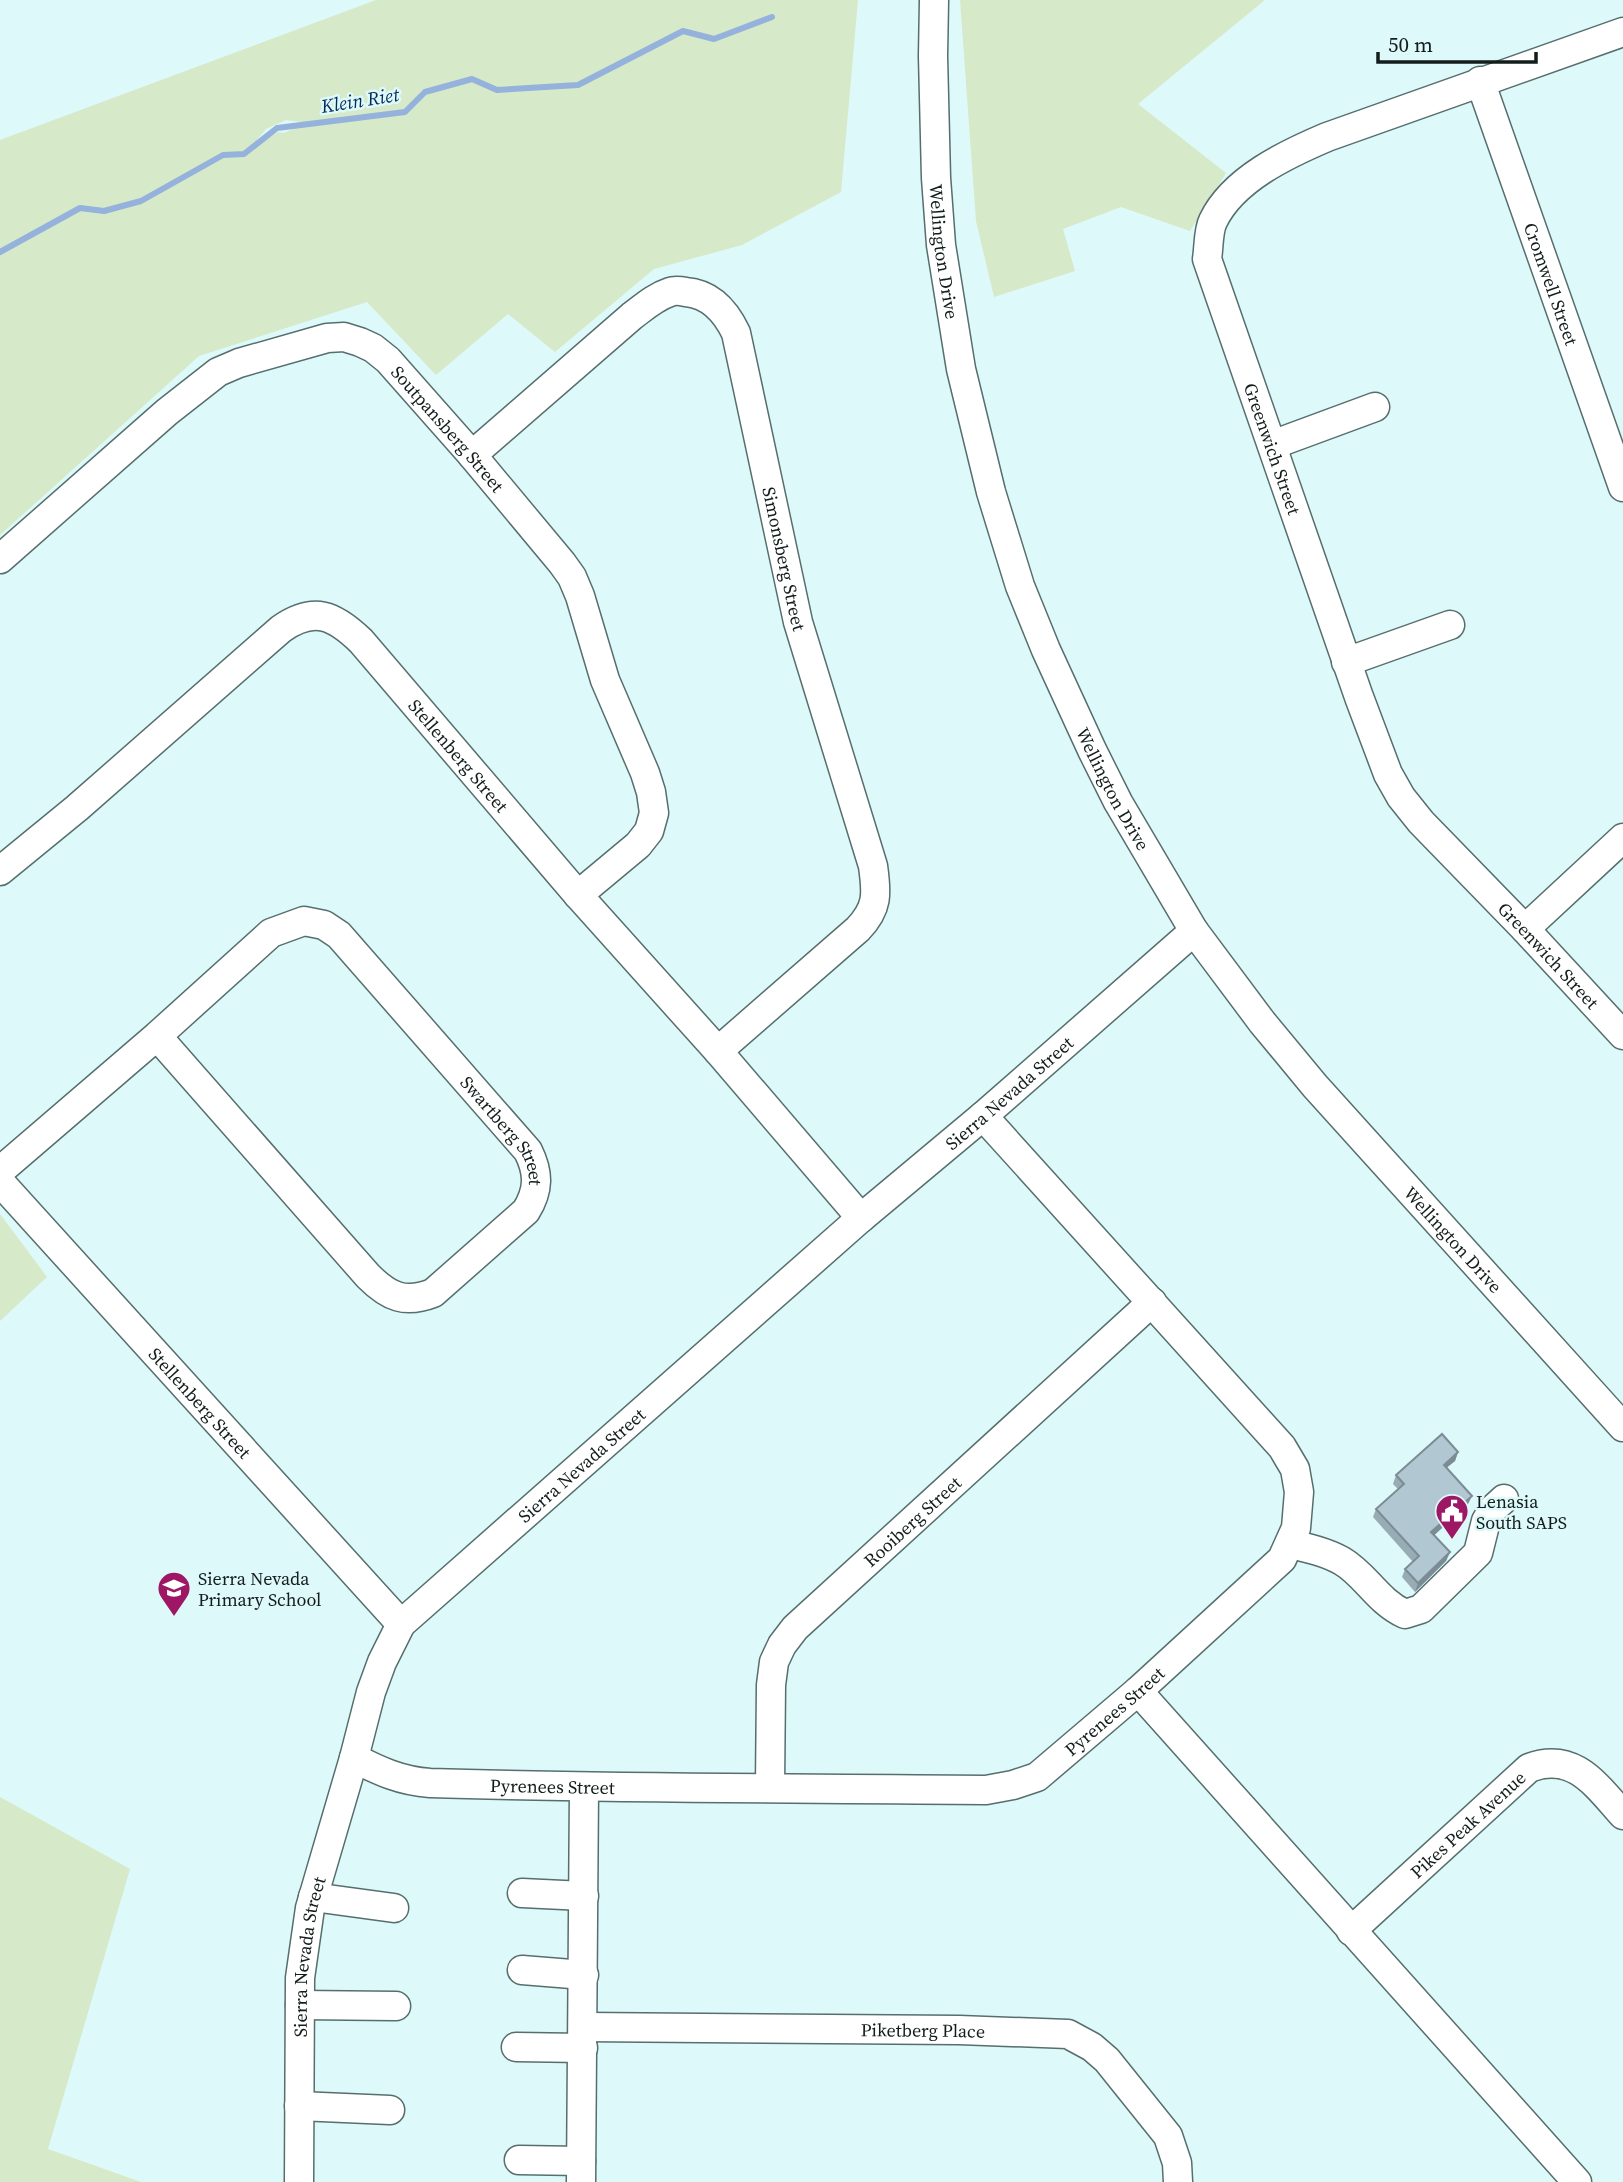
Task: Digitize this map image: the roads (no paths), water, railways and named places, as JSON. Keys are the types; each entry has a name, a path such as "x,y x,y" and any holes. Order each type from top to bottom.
{"street":[{"name":"Wellington Drive","path":"934,0 933,107 936,178 941,245 961,369 991,492 1020,586 1091,750 1118,802 1194,931 1262,1022 1315,1086 1623,1427"},
{"name":"Greenwich Street","path":"1623,32 1327,137 1266,167 1227,199 1212,222 1207,259 1346,662 1388,774 1401,797 1421,822 1623,1035"},
{"name":"Cromwell Street","path":"1480,82 1623,487"},
{"name":"Simonsberg Street","path":"472,456 656,298 673,290 692,292 706,298 729,318 736,333 798,622 873,866 875,903 869,917 858,929 718,1051"},
{"name":"Soutpansberg Street","path":"0,559 167,412 218,373 239,362 327,338 344,337 373,348 388,360 562,563 580,596 605,680 652,792 654,813 649,831 638,845 578,895"},
{"path":"1272,445 1375,407"},
{"name":"Stellenberg Street","path":"1,868 77,808 281,629 311,615 328,618 344,625 360,641 861,1218"},
{"path":"1346,662 1450,625"},
{"path":"1525,929 1623,838"},
{"name":"Swartberg Street","path":"0,1171 157,1036 271,933 304,922 314,922 331,928 528,1151 537,1174 533,1199 526,1211 433,1293 408,1299 393,1296 380,1289 368,1276 157,1036"},
{"name":"Sierra Nevada Street","path":"299,2182 300,1978 313,1897 371,1692 401,1624 861,1218 983,1116 1194,931"},
{"name":"Pyrenees Street","path":"354,1758 379,1771 411,1782 584,1788 999,1788 1037,1776 1138,1691 1282,1559 1296,1528 1299,1492 1295,1469 1282,1447 983,1116"},
{"name":"Stellenberg Street","path":"0,1182 401,1624"},
{"name":"Rooiberg Street","path":"770,1787 771,1685 774,1662 782,1645 795,1628 1152,1302"},
{"path":"1290,1544 1321,1551 1345,1562 1391,1608 1405,1614 1421,1609 1478,1553 1486,1521 1493,1509 1504,1499"},
{"path":"1138,1691 1577,2182"},
{"name":"Pikes Peak Avenue","path":"1351,1931 1529,1768 1553,1762 1579,1770 1590,1778 1623,1815"},
{"path":"519,2160 581,2172 584,1788"},
{"path":"522,1893 584,1896"},
{"path":"313,1897 394,1908"},
{"path":"522,1970 584,1975"},
{"path":"300,2005 396,2006"},
{"name":"Piketberg Place","path":"516,2048 583,2037 959,2030 1068,2034 1092,2047 1107,2060 1168,2136 1177,2163 1178,2182"},
{"path":"299,2106 390,2110"}],"waterway":[{"name":"Klein Riet","path":"0,252 80,208 104,211 141,201 223,155 244,154 277,128 405,112 425,92 472,79 497,90 578,85 683,31 714,39 772,17"}],"place":[{"name":"Lenasia South SAPS","path":"1452,1541"},
{"name":"Sierra Nevada Primary School","path":"174,1618"}]}
